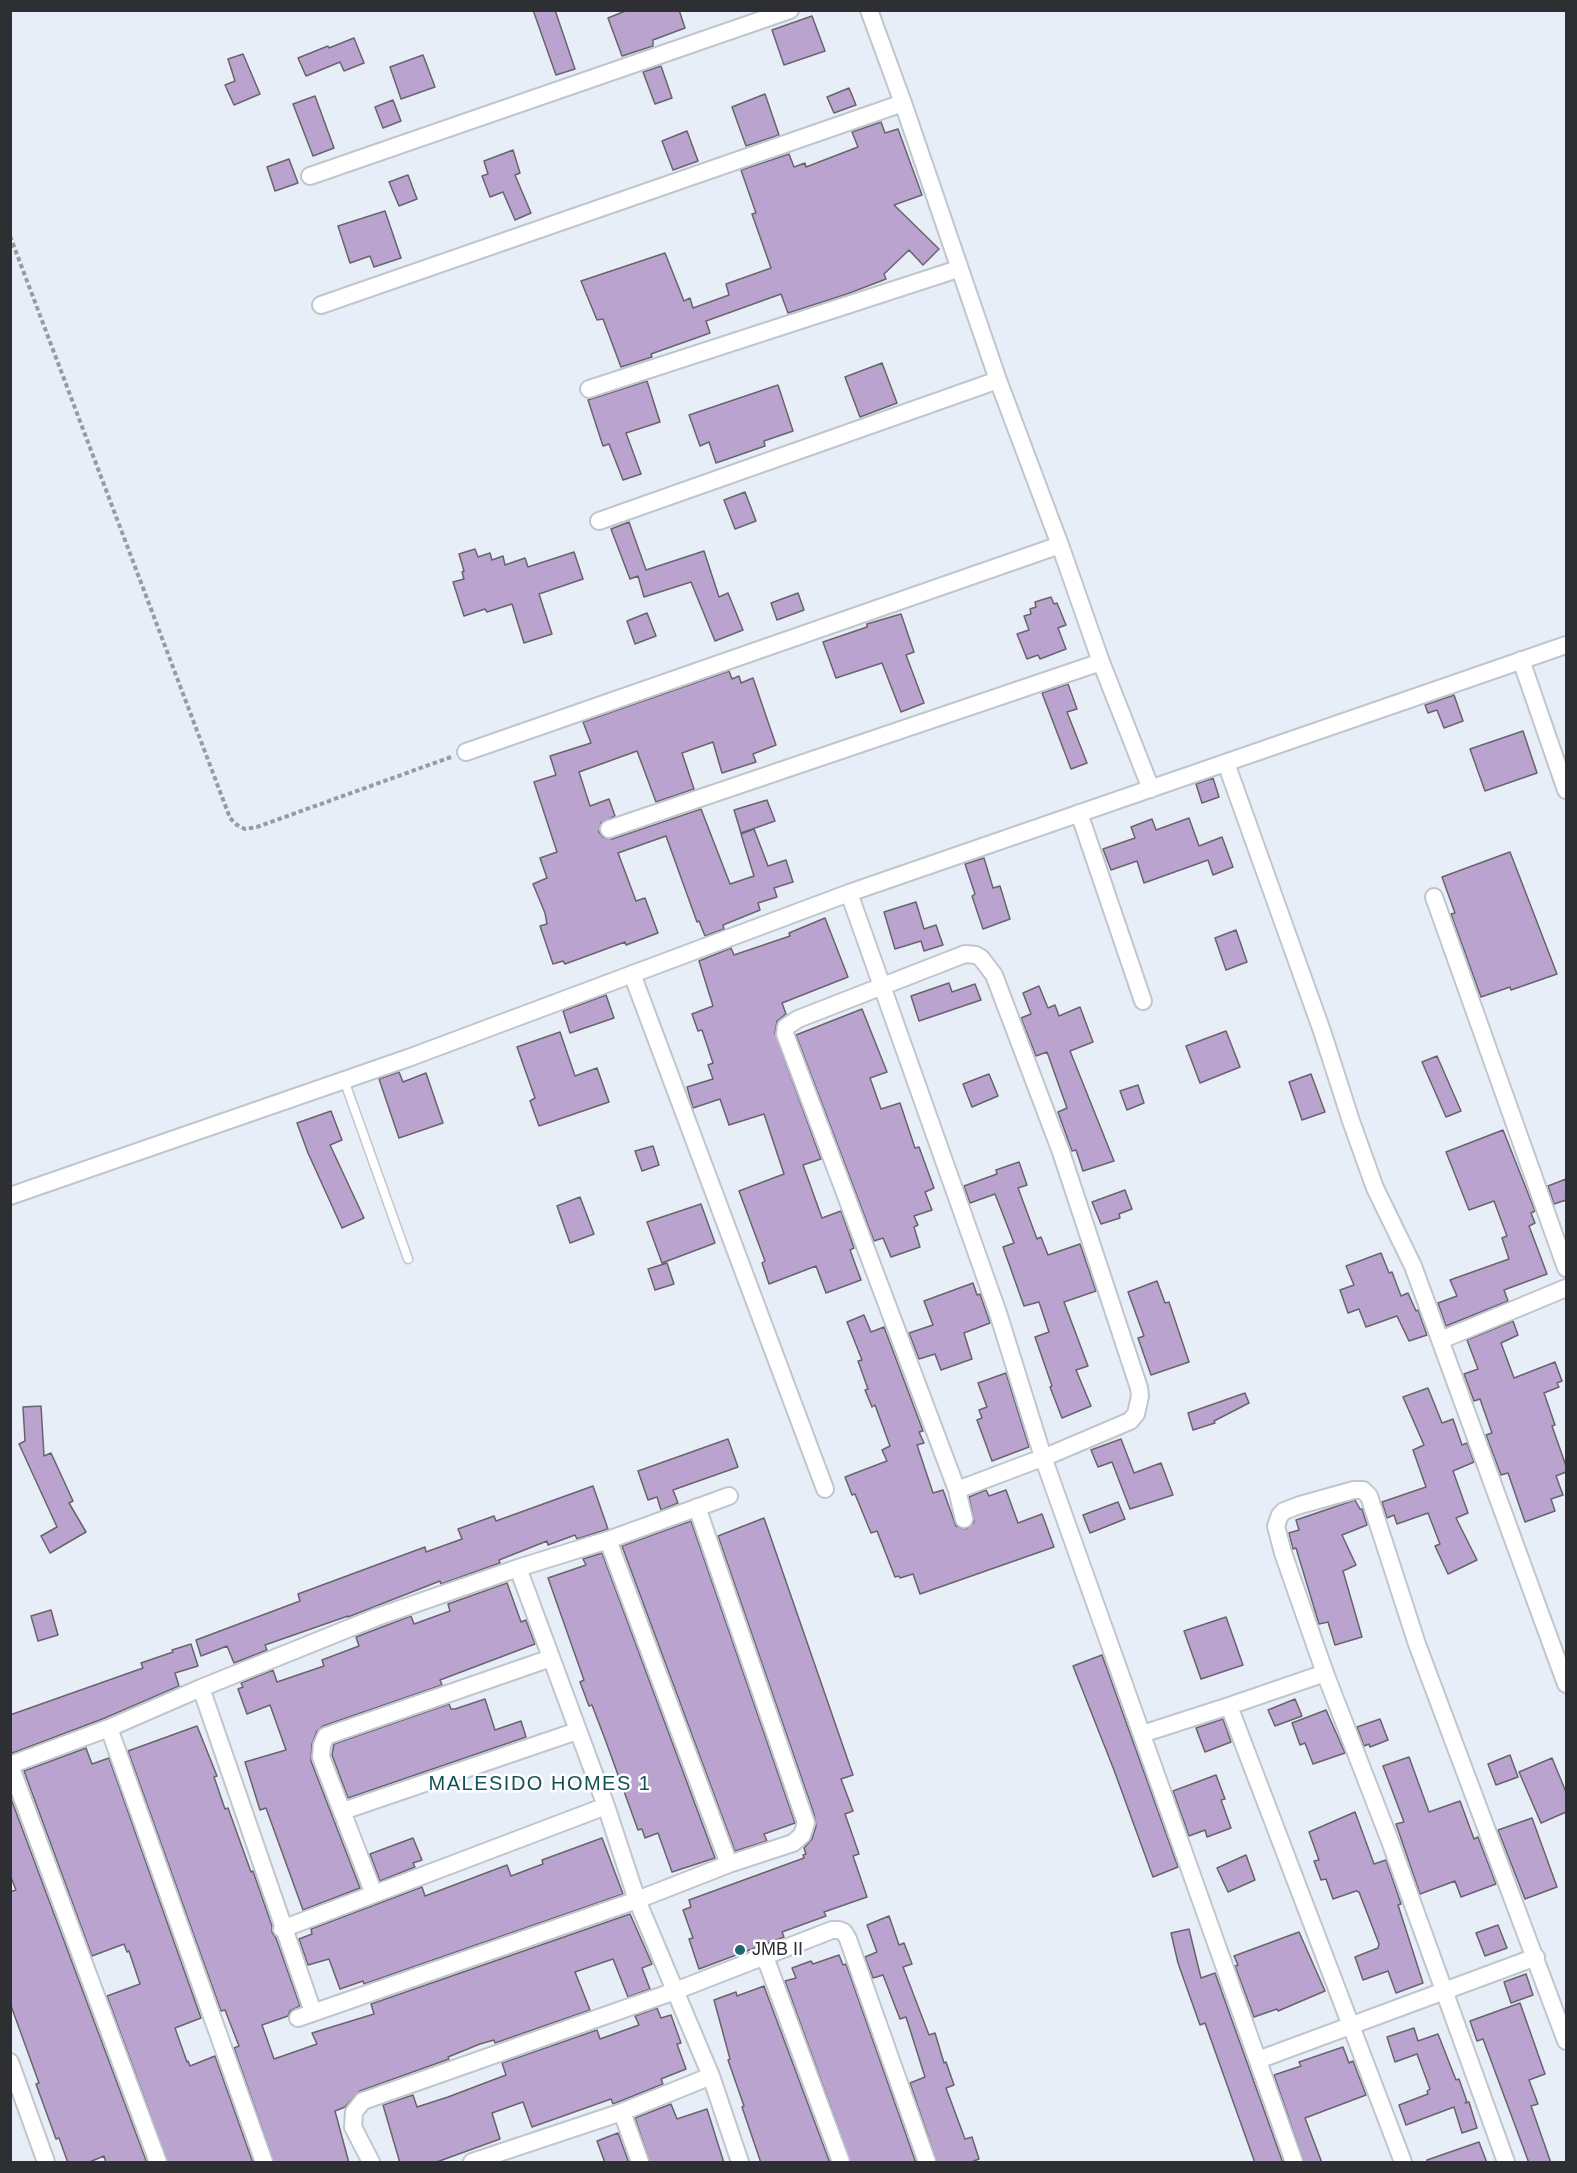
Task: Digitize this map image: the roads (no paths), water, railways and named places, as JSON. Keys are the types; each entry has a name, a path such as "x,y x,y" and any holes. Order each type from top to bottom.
{"street":[{"path":"310,176 790,10"},
{"path":"869,10 998,380 1101,662 1151,789"},
{"path":"321,305 903,103"},
{"path":"589,389 958,269"},
{"path":"599,521 998,380"},
{"path":"466,752 1060,546"},
{"path":"10,1196 345,1080 849,893 1566,645"},
{"path":"1521,660 1566,790"},
{"path":"609,829 1101,662"},
{"path":"1226,763 1375,1188 1413,1266 1566,1683"},
{"path":"1078,813 1143,1000"},
{"path":"849,893 998,1313 1043,1457 1294,2163"},
{"path":"1434,897 1566,1268"},
{"path":"957,1490 1130,1421 1136,1414 1140,1396 1061,1152 994,975 981,958 965,954 798,1019 786,1028 785,1034 957,1490 964,1519"},
{"path":"632,974 825,1489"},
{"path":"1441,1340 1566,1288"},
{"path":"1506,2163 1283,1553 1276,1526 1284,1511 1334,1495 1363,1490 1369,1496 1417,1644 1566,2041"},
{"path":"159,2163 10,1765 109,1728 377,1617 518,1568 608,1540 729,1496"},
{"path":"201,1688 282,1929 305,2015 637,1900 799,1839 806,1823 698,1508"},
{"path":"608,1540 729,1864"},
{"path":"518,1568 606,1806 637,1900 711,2076 740,2163"},
{"path":"374,1894 321,1757 322,1745 326,1736 551,1658"},
{"path":"1142,1734 1325,1673"},
{"path":"1229,1706 1353,2025 1403,2163"},
{"path":"109,1728 264,2163"},
{"path":"343,1811 577,1731"},
{"path":"282,1929 606,1806"},
{"path":"370,2163 353,2127 354,2112 363,2101 675,1991 832,1930 844,1932 852,1950 927,2163"},
{"path":"765,1957 841,2163"},
{"path":"1258,2061 1536,1957"},
{"path":"10,2062 46,2163"},
{"path":"472,2163 622,2112 711,2076"},
{"path":"622,2112 640,2163"}],"lane":[{"path":"345,1080 408,1258"}],"place":[{"name":"JMB II","path":"740,1950"}],"district":[{"name":"MALESIDO HOMES 1","path":"540,1784"}]}
